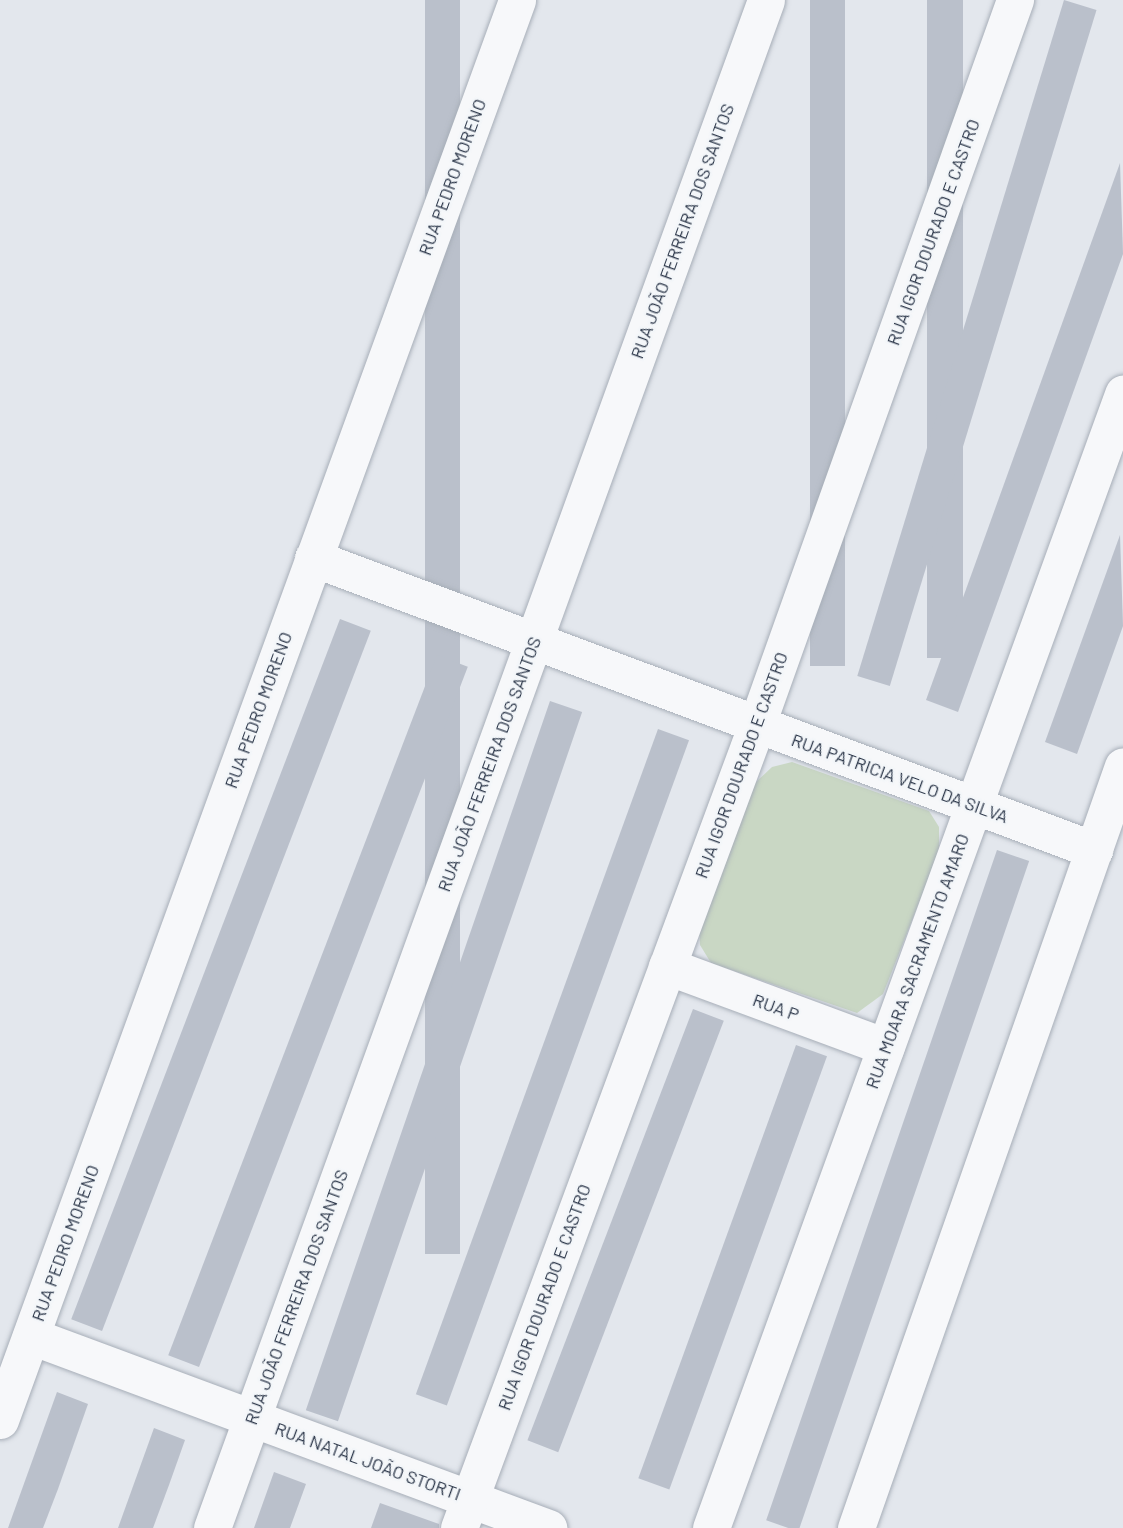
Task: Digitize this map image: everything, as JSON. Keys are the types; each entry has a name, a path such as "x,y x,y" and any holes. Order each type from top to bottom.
{"street":[{"name":"RUA PEDRO MORENO","path":"0,1420 517,0"},
{"name":"RUA JOÃO FERREIRA DOS SANTOS","path":"212,1528 766,0"},
{"name":"RUA IGOR DOURADO E CASTRO","path":"464,1513 757,724 1015,0"},
{"name":"RUA MOARA SACRAMENTO AMARO","path":"711,1528 1123,394"},
{"name":"RUA PATRICIA VELO DA SILVA","path":"313,558 1094,850"},
{"path":"856,1528 1123,766"},
{"name":"RUA P","path":"667,966 886,1047"},
{"name":"RUA NATAL JOÃO STORTI","path":"31,1336 252,1418 464,1513 548,1528"}],"green space":[{"path":"792,762 929,811 939,827 939,852 883,994 857,1013 711,963 700,945 699,924 755,783 772,767"}],"building":[{"path":"425,0 460,0 460,1254 425,1254"},
{"path":"810,0 845,0 845,666 810,666"},
{"path":"927,0 963,0 963,658 927,658"},
{"path":"1064,0 1097,10 890,686 857,676"},
{"path":"1120,163 1123,254 958,712 926,700"},
{"path":"1120,535 1123,626 1077,754 1045,742"},
{"path":"340,619 371,631 102,1331 71,1319"},
{"path":"437,655 468,667 199,1367 168,1355"},
{"path":"550,701 582,712 338,1421 306,1410"},
{"path":"658,729 689,740 447,1406 416,1394"},
{"path":"997,850 1029,861 800,1528 788,1528 766,1520"},
{"path":"693,1009 724,1021 558,1452 527,1440"},
{"path":"796,1045 827,1056 669,1489 638,1478"},
{"path":"57,1392 88,1404 58,1489 43,1528 8,1528"},
{"path":"154,1428 185,1440 169,1485 153,1528 118,1528"},
{"path":"274,1472 306,1484 290,1528 254,1528"},
{"path":"380,1503 439,1524 439,1528 371,1528"}]}
